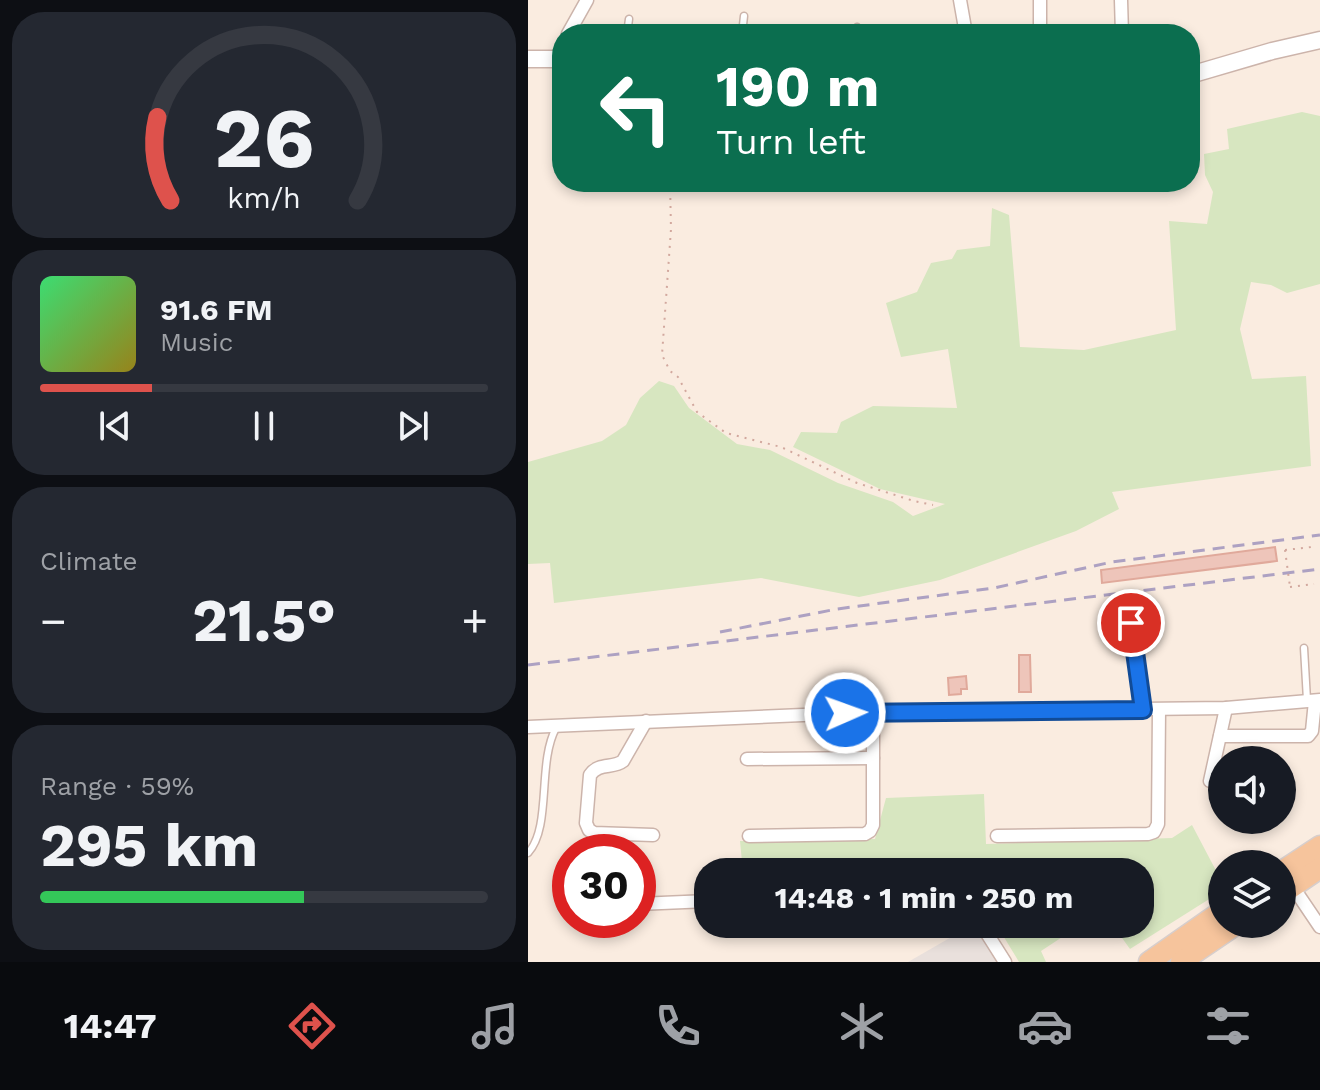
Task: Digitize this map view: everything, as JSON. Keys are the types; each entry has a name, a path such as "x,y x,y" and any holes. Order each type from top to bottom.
{"main road":[{"path":"1298,876 1320,846"},
{"path":"1149,962 1208,921"},
{"path":"1181,962 1216,938"}],"street":[{"path":"574,24 587,0"},
{"path":"960,0 964,24"},
{"path":"1040,0 1040,24"},
{"path":"1121,0 1122,24"},
{"path":"1200,72 1320,40"},
{"path":"528,59 552,55"},
{"path":"528,727 873,712 1226,708 1314,701 1312,731 1308,736 1220,736"},
{"path":"1218,746 1226,708"},
{"path":"997,836 1154,832 1158,824 1159,710"},
{"path":"749,836 865,834 870,831 873,712"},
{"path":"624,834 594,833 589,830 586,823 590,775 600,766 623,761 646,721"},
{"path":"747,759 873,758"},
{"path":"1298,876 1320,927"},
{"path":"656,903 694,902"},
{"path":"990,938 1005,962"}],"lane":[{"path":"743,24 744,16"},
{"path":"628,24 629,19"},
{"path":"1131,623 1143,710"},
{"path":"1304,648 1314,701"},
{"path":"528,853 538,837 548,742 558,725"}],"path":[{"path":"670,192 671,229 662,355 697,412 726,433 781,447 857,483 933,505"},
{"path":"1312,547 1285,550 1290,587 1314,584"}],"shaded area":[{"path":"950,938 987,938 1002,962 908,962"}],"green space":[{"path":"1302,112 1320,116 1320,284 1287,293 1271,285 1251,282 1240,329 1252,379 1306,376 1311,466 1112,492 1119,509 1076,531 940,580 859,597 761,578 554,603 550,563 528,564 528,462 602,441 626,425 640,398 659,381 674,386 689,408 737,444 770,450 838,483 893,502 913,516 945,504 880,489 793,447 801,432 837,433 841,422 873,406 957,408 948,349 901,357 886,303 917,292 931,263 952,259 957,250 990,246 992,208 1009,215 1020,347 1084,350 1176,330 1169,221 1207,224 1213,192 1205,175 1204,154 1229,149 1227,129"},
{"path":"984,794 986,844 1172,838 1192,825 1208,855 1208,900 1154,934 1154,858 742,858 740,841 875,839 886,798"},
{"path":"1004,938 1061,938 1041,951 1046,962 1019,962"},
{"path":"1122,938 1147,938 1130,949"}],"building":[{"path":"1275,547 1277,561 1102,583 1101,570"},
{"path":"1019,655 1030,655 1031,692 1019,692"},
{"path":"966,676 967,689 961,689 961,694 949,695 948,678"}],"railway":[{"path":"720,632 837,609 994,588 1112,562 1320,535"},
{"path":"528,665 1320,569"}],"route":[{"path":"845,713 1143,710 1131,623"}]}
